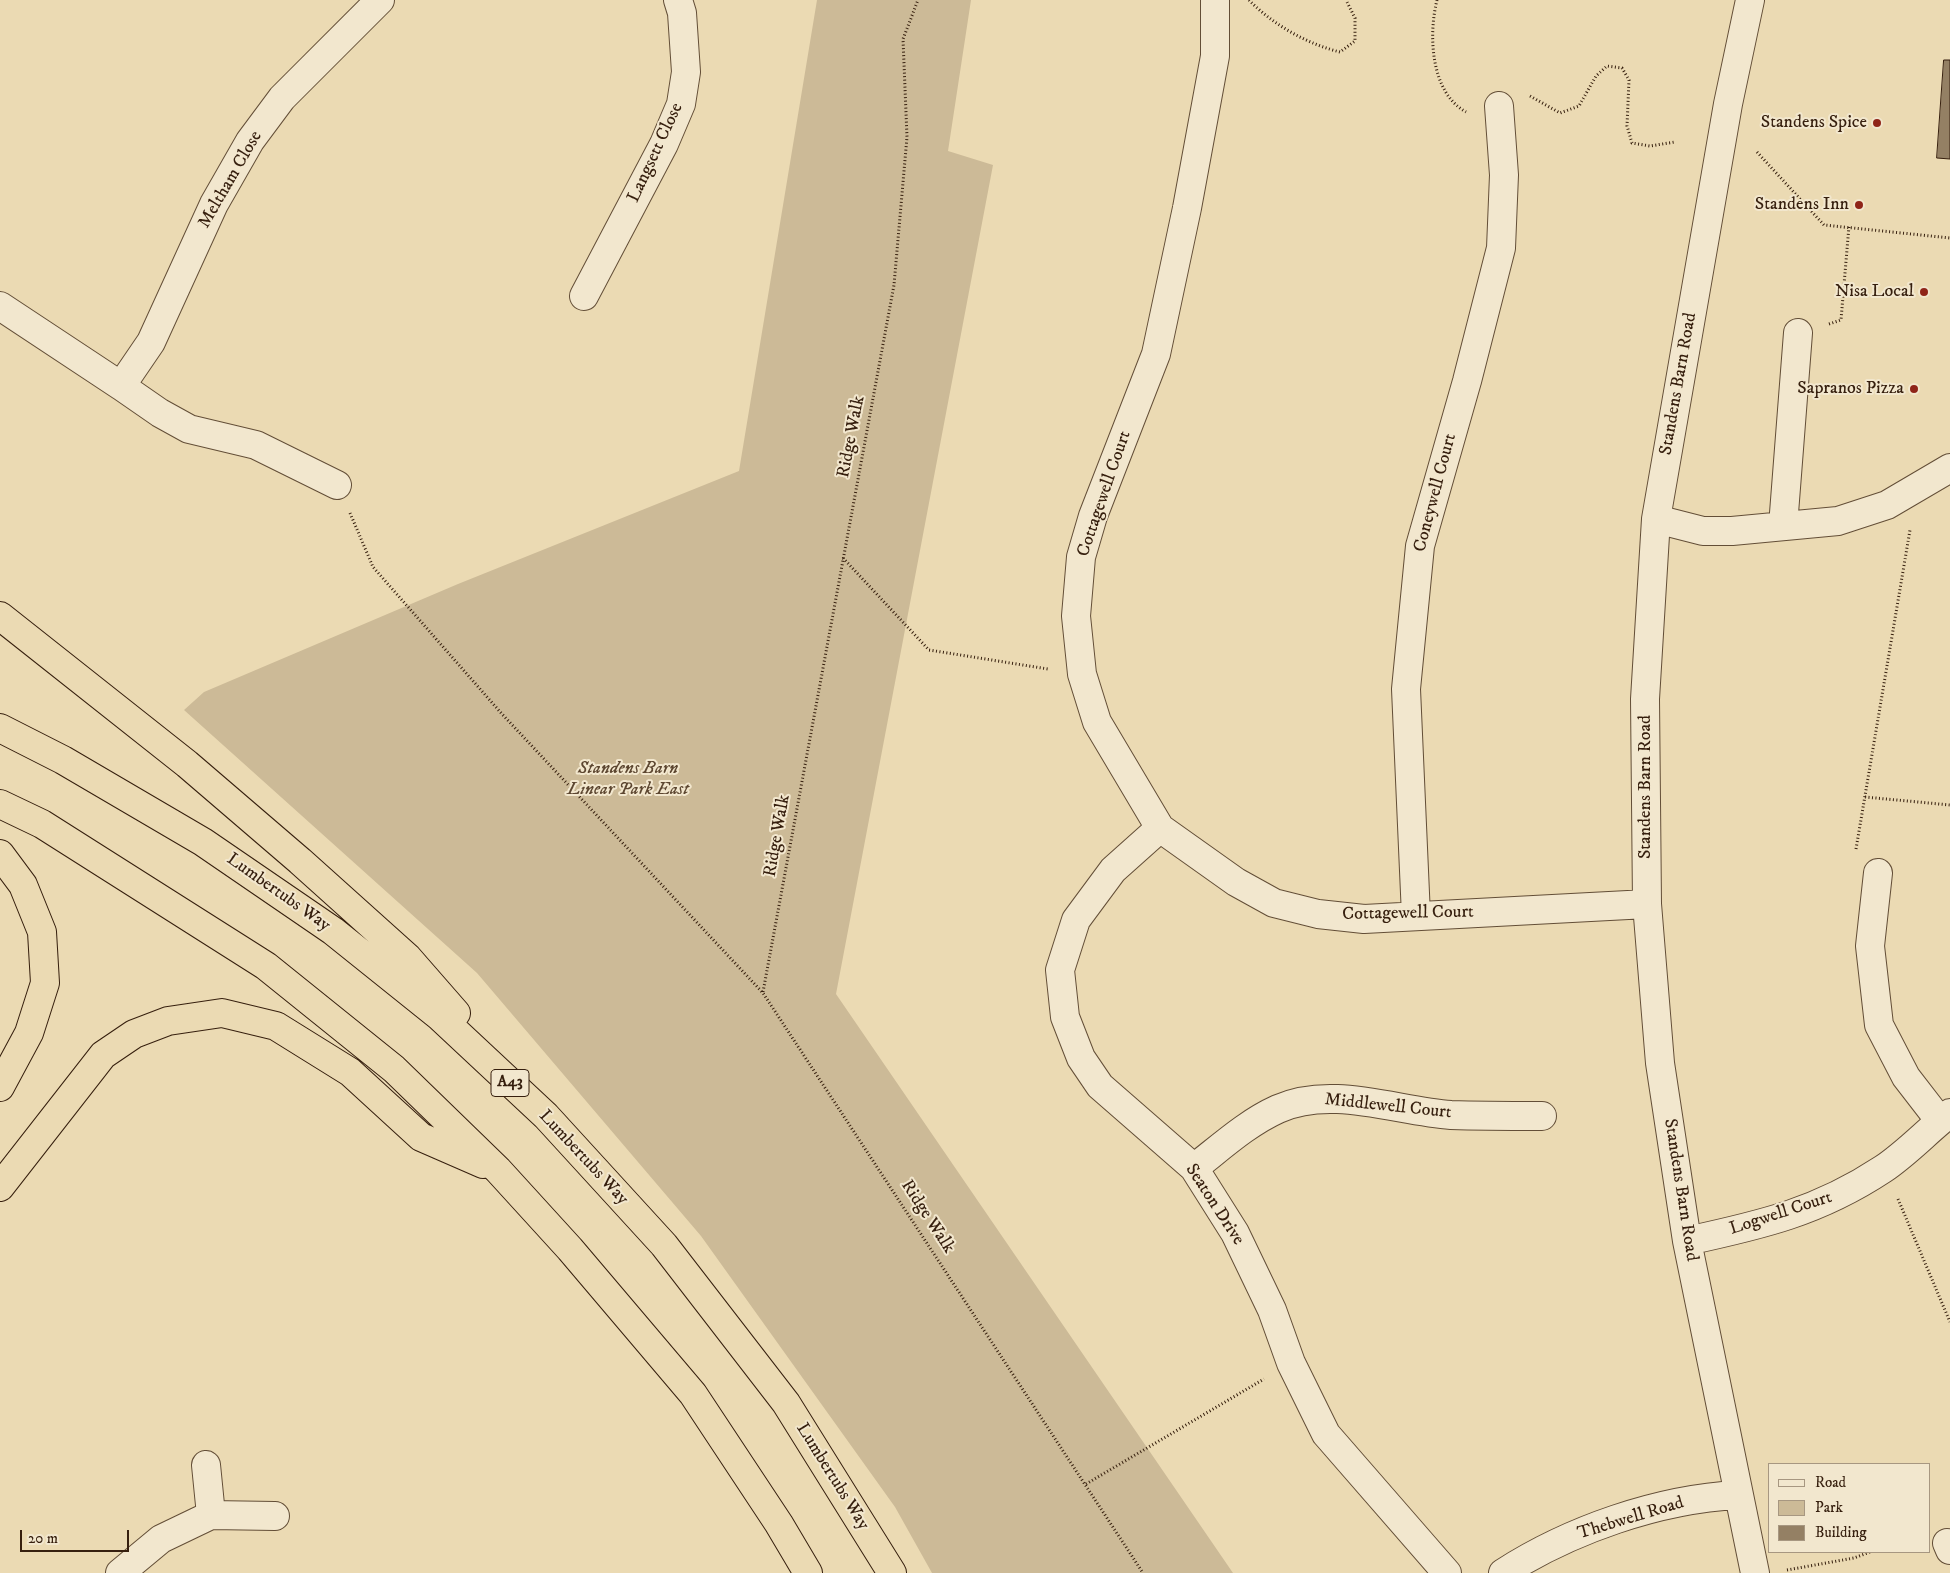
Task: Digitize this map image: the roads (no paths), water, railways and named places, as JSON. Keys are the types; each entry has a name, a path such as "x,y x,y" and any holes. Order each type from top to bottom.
{"highway":[{"path":"0,616 186,764 408,958 546,1116"},
{"name":"Lumbertubs Way","path":"0,728 63,760 203,842 333,931 439,1016 546,1116 664,1245 786,1403 892,1573"},
{"path":"0,804 42,824 266,966 394,1070 498,1170 583,1263 693,1394 779,1524 808,1573"},
{"path":"0,854 23,884 42,932 45,983 29,1033 0,1087"},
{"path":"0,1187 103,1055 134,1034 168,1021 222,1013 276,1026 350,1072 421,1137 498,1170"}],"street":[{"name":"Meltham Close","path":"121,386 151,342 214,204 250,141 282,98 380,0"},
{"name":"Langsett Close","path":"584,296 664,144 681,104 686,72 682,13 678,0"},
{"name":"Cottagewell Court","path":"1215,0 1215,56 1187,208 1156,354 1093,516 1081,557 1076,616 1082,674 1097,722 1160,828 1236,882 1274,903 1318,914 1364,918 1647,904"},
{"name":"Standens Barn Road","path":"1750,0 1728,104 1656,519 1645,698 1647,904 1660,1063 1687,1241 1738,1496 1767,1572"},
{"name":"Coneywell Court","path":"1416,916 1406,689 1419,555 1501,248 1504,175 1499,106"},
{"path":"0,306 160,413 189,429 256,445 337,486"},
{"path":"1783,526 1798,333"},
{"path":"1656,519 1703,531 1732,532 1838,521 1887,504 1950,468"},
{"name":"Seaton Drive","path":"1160,828 1112,870 1076,920 1060,970 1065,1017 1081,1058 1100,1086 1194,1168 1235,1234 1272,1310 1291,1362 1326,1434 1447,1573"},
{"name":"Logwell Court","path":"1687,1241 1756,1226 1816,1206 1851,1189 1884,1168 1945,1117 1906,1077 1879,1025 1870,946 1878,873"},
{"name":"Middlewell Court","path":"1194,1168 1248,1126 1279,1108 1309,1100 1344,1100 1450,1114 1542,1116"},
{"path":"206,1465 211,1515"},
{"name":"Thebwell Road","path":"1503,1573 1537,1552 1604,1523 1712,1496 1738,1496"},
{"path":"120,1573 161,1539 211,1515 275,1516"}],"place":[{"name":"Standens Spice","path":"1877,123"},
{"name":"Standens Inn","path":"1859,205"},
{"name":"Nisa Local","path":"1924,292"},
{"name":"Sapranos Pizza","path":"1914,389"}],"park label":[{"name":"Standens Barn Linear Park East","path":"628,780"}]}
